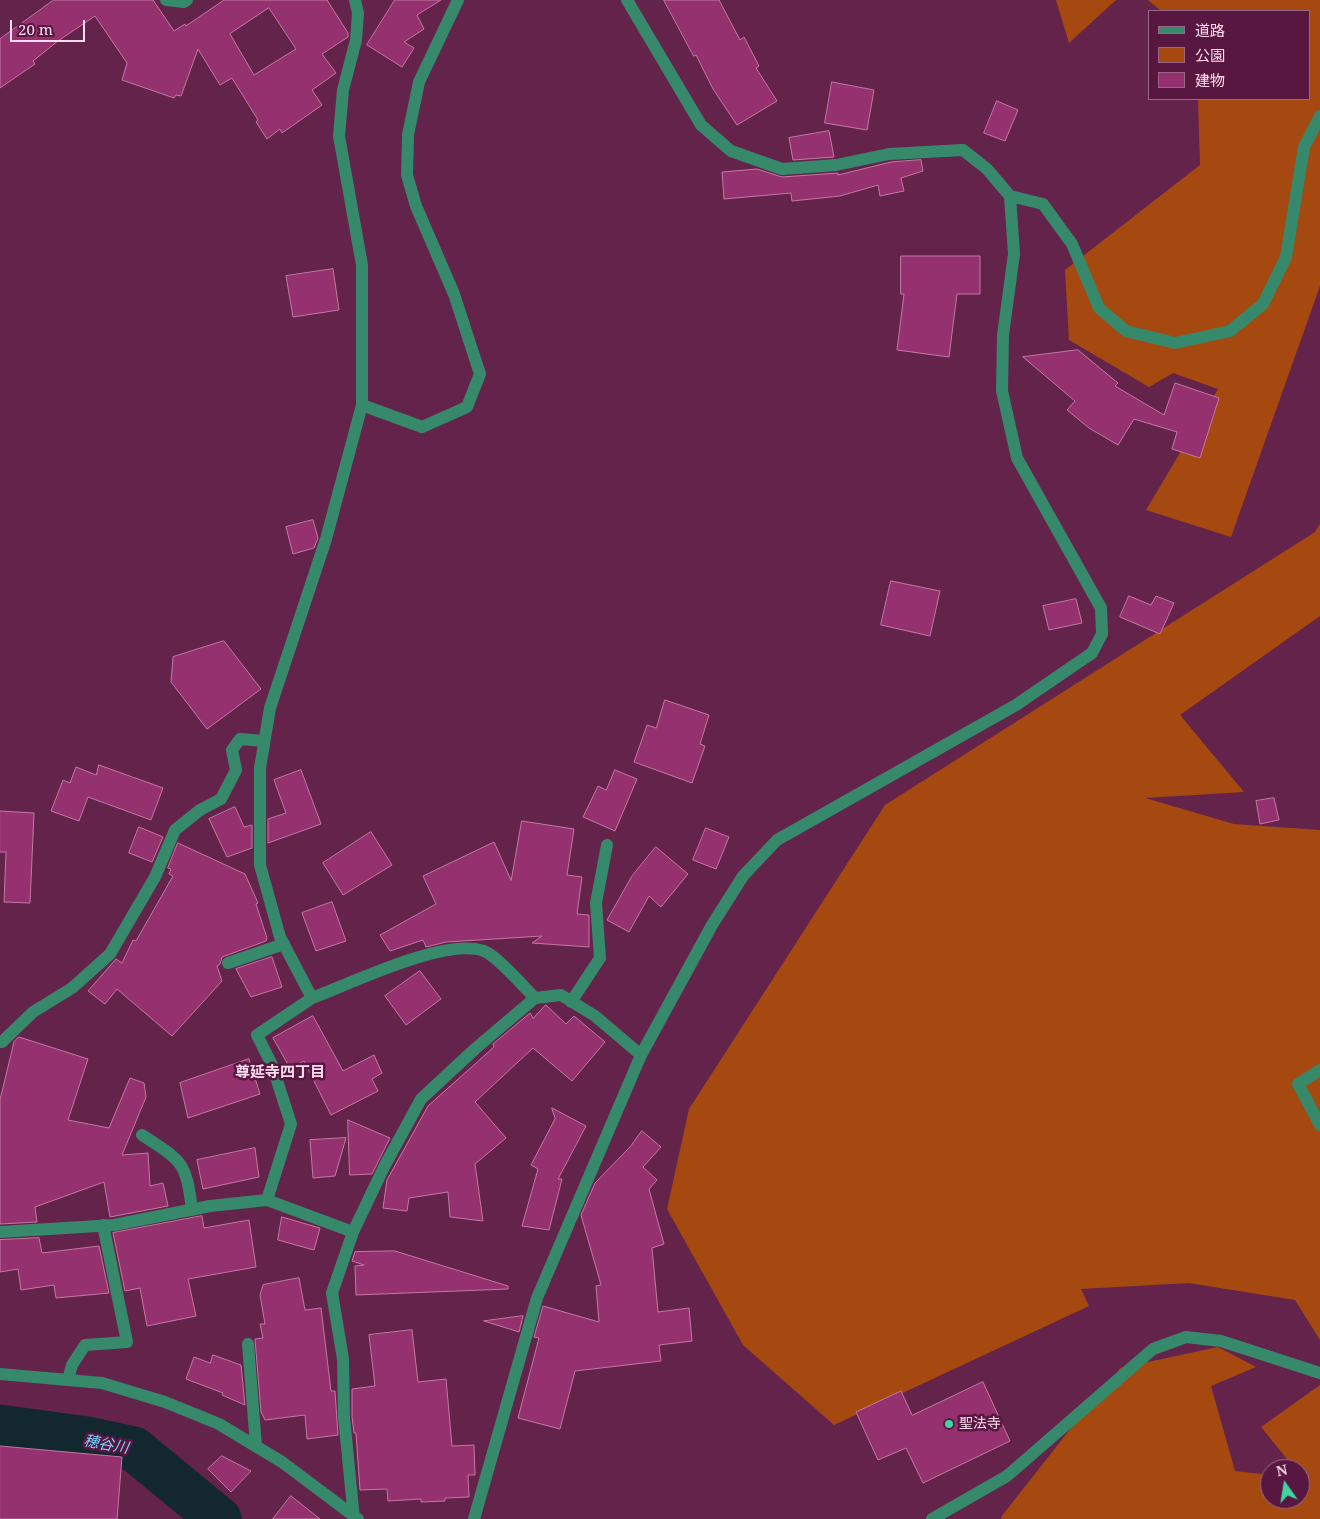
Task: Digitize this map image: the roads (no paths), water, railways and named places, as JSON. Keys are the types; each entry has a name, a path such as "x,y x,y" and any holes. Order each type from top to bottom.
{"street":[{"path":"166,0 184,2 187,0"},
{"path":"312,998 284,944 260,865 260,768 270,708 326,539 362,405 362,265 339,136 343,90 356,40 358,13 354,0"},
{"path":"362,405 422,427 467,408 480,374 454,294 416,206 407,175 408,135 419,82 458,0"},
{"path":"627,0 701,125 731,151 782,169 836,165 890,154 963,150 987,169 1010,196 1043,204 1072,244 1099,308 1126,331 1175,343 1230,330 1263,304 1286,258 1304,147 1320,116"},
{"path":"474,1519 537,1298 640,1055 712,925 743,876 777,840 1016,705 1092,653 1102,634 1101,608 1017,458 1002,391 1004,335 1014,254 1010,196"},
{"path":"0,1043 33,1012 72,988 110,954 155,877 175,830 200,810 220,799 236,770 232,750 240,739 264,741"},
{"path":"572,1002 600,958 596,903 607,846"},
{"path":"228,964 284,944"},
{"path":"267,1200 291,1124 272,1065 257,1035 312,998 425,954 462,948 486,951 536,998"},
{"path":"355,1518 344,1417 343,1359 332,1293 353,1232 385,1165 422,1099 476,1048 536,998 562,995 595,1016 640,1055"},
{"path":"1320,1070 1298,1084 1320,1125"},
{"path":"142,1135 178,1158 188,1181 192,1210"},
{"path":"0,1232 103,1225 267,1200 353,1232"},
{"path":"68,1380 72,1365 84,1345 128,1342 103,1225"},
{"path":"932,1519 1008,1476 1153,1348 1186,1338 1221,1341 1320,1373"},
{"path":"248,1344 256,1446"},
{"path":"0,1374 102,1383 165,1402 219,1424 256,1446 282,1462 355,1518"}],"waterway":[{"name":"穂谷川","path":"0,1427 87,1439 134,1449 219,1519"}],"place":[{"name":"聖法寺","path":"949,1424"}],"district":[{"name":"尊延寺四丁目","path":"280,1073"}]}
